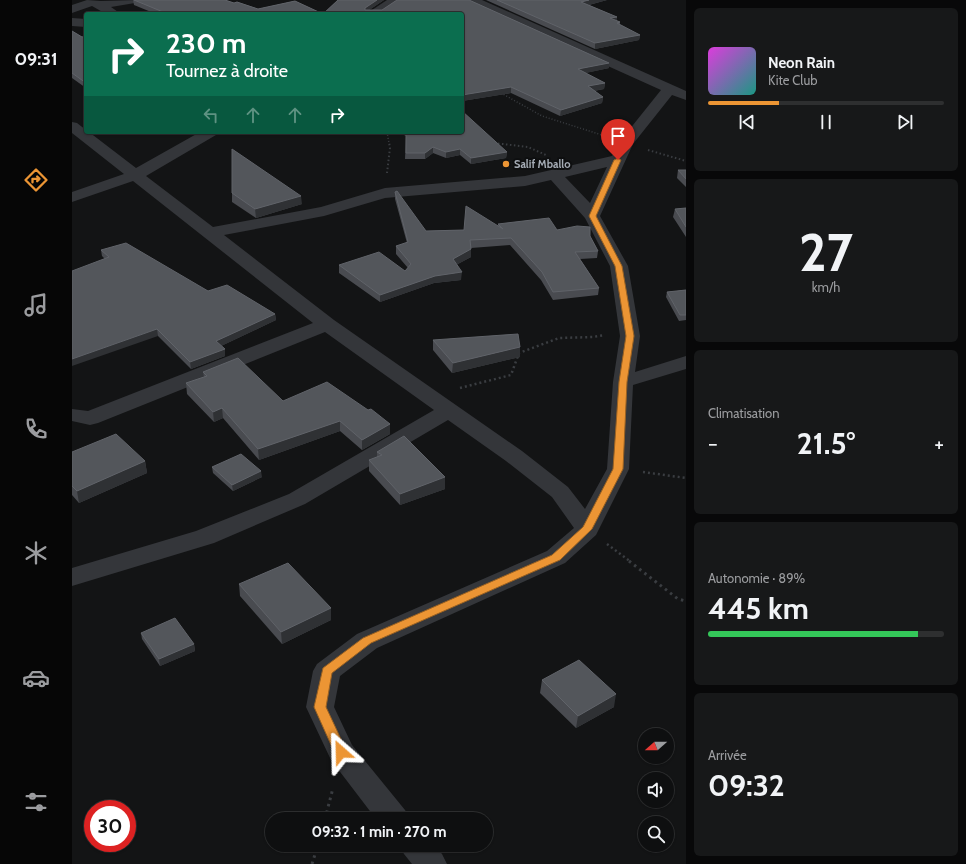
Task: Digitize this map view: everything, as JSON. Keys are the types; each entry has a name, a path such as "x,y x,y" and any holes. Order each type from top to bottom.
{"street":[{"path":"72,9 96,2 131,0"},
{"path":"375,12 396,0"},
{"path":"472,0 678,92 626,143 592,216"},
{"path":"96,2 112,12"},
{"path":"72,22 84,23"},
{"path":"72,126 327,324 514,456 560,492 587,529"},
{"path":"72,197 136,175 208,134"},
{"path":"210,233 324,211 385,193 525,181 618,160"},
{"path":"388,812 341,752 320,707 327,671 367,640 556,557 587,529 618,469 623,382 630,336 619,266 592,216 554,174"},
{"path":"72,415 90,418 327,324"},
{"path":"623,382 686,362"},
{"path":"72,577 206,537 297,499 449,410"},
{"path":"421,852 431,864"}],"path":[{"path":"500,93 542,116 686,161"},
{"path":"385,193 390,148 387,134"},
{"path":"491,142 528,147 545,154 572,170"},
{"path":"449,410 443,390 467,387 511,375 519,353 559,338 593,337 621,332 630,336"},
{"path":"618,469 686,478"},
{"path":"587,529 678,599 686,601"},
{"path":"312,864 316,852"}],"building":[{"path":"134,0 225,0 234,3 237,2 258,9 295,1 319,12 163,12"},
{"path":"338,0 377,0 365,8 365,10 382,10 397,0 469,0 609,63 578,69 605,83 588,86 603,97 561,110 511,87 464,95 464,12 325,12"},
{"path":"497,0 589,0 581,2 617,17 610,18 620,22 617,23 640,35 595,43"},
{"path":"72,31 82,37 84,36 84,82 72,73"},
{"path":"464,113 507,152 471,158 460,149 446,152 433,147 425,153 406,153 406,134 464,134"},
{"path":"232,149 301,196 255,209 232,193"},
{"path":"678,170 686,170 686,179"},
{"path":"397,191 426,231 464,230 466,206 503,229 498,224 549,218 557,230 577,226 590,227 590,236 598,251 575,252 599,288 553,292 542,272 511,238 470,240 471,249 453,259 462,272 435,276 380,295 339,265 379,252 405,271 411,264 396,246 408,242 395,192"},
{"path":"686,208 686,227 675,209"},
{"path":"126,243 208,291 227,285 275,314 216,341 225,349 190,362 157,329 72,359 72,271 109,257 101,250"},
{"path":"686,290 686,315 680,315 667,292"},
{"path":"518,334 520,347 453,363 433,340"},
{"path":"238,358 283,401 327,382 368,410 371,409 390,424 362,440 340,421 258,449 222,408 213,412 186,383 207,376 203,372"},
{"path":"116,434 145,461 77,491 72,486 72,452"},
{"path":"404,436 445,477 400,494 369,460 382,455 377,452"},
{"path":"241,454 261,471 232,485 212,467"},
{"path":"288,563 331,608 281,632 239,584"},
{"path":"175,618 194,644 159,659 141,633"},
{"path":"579,660 616,694 578,716 542,680"}],"place":[{"name":"Salif Mballo","path":"506,164"}],"route":[{"path":"341,752 320,707 327,671 367,640 556,557 587,529 618,469 623,382 630,336 619,266 592,216 618,160"}]}
